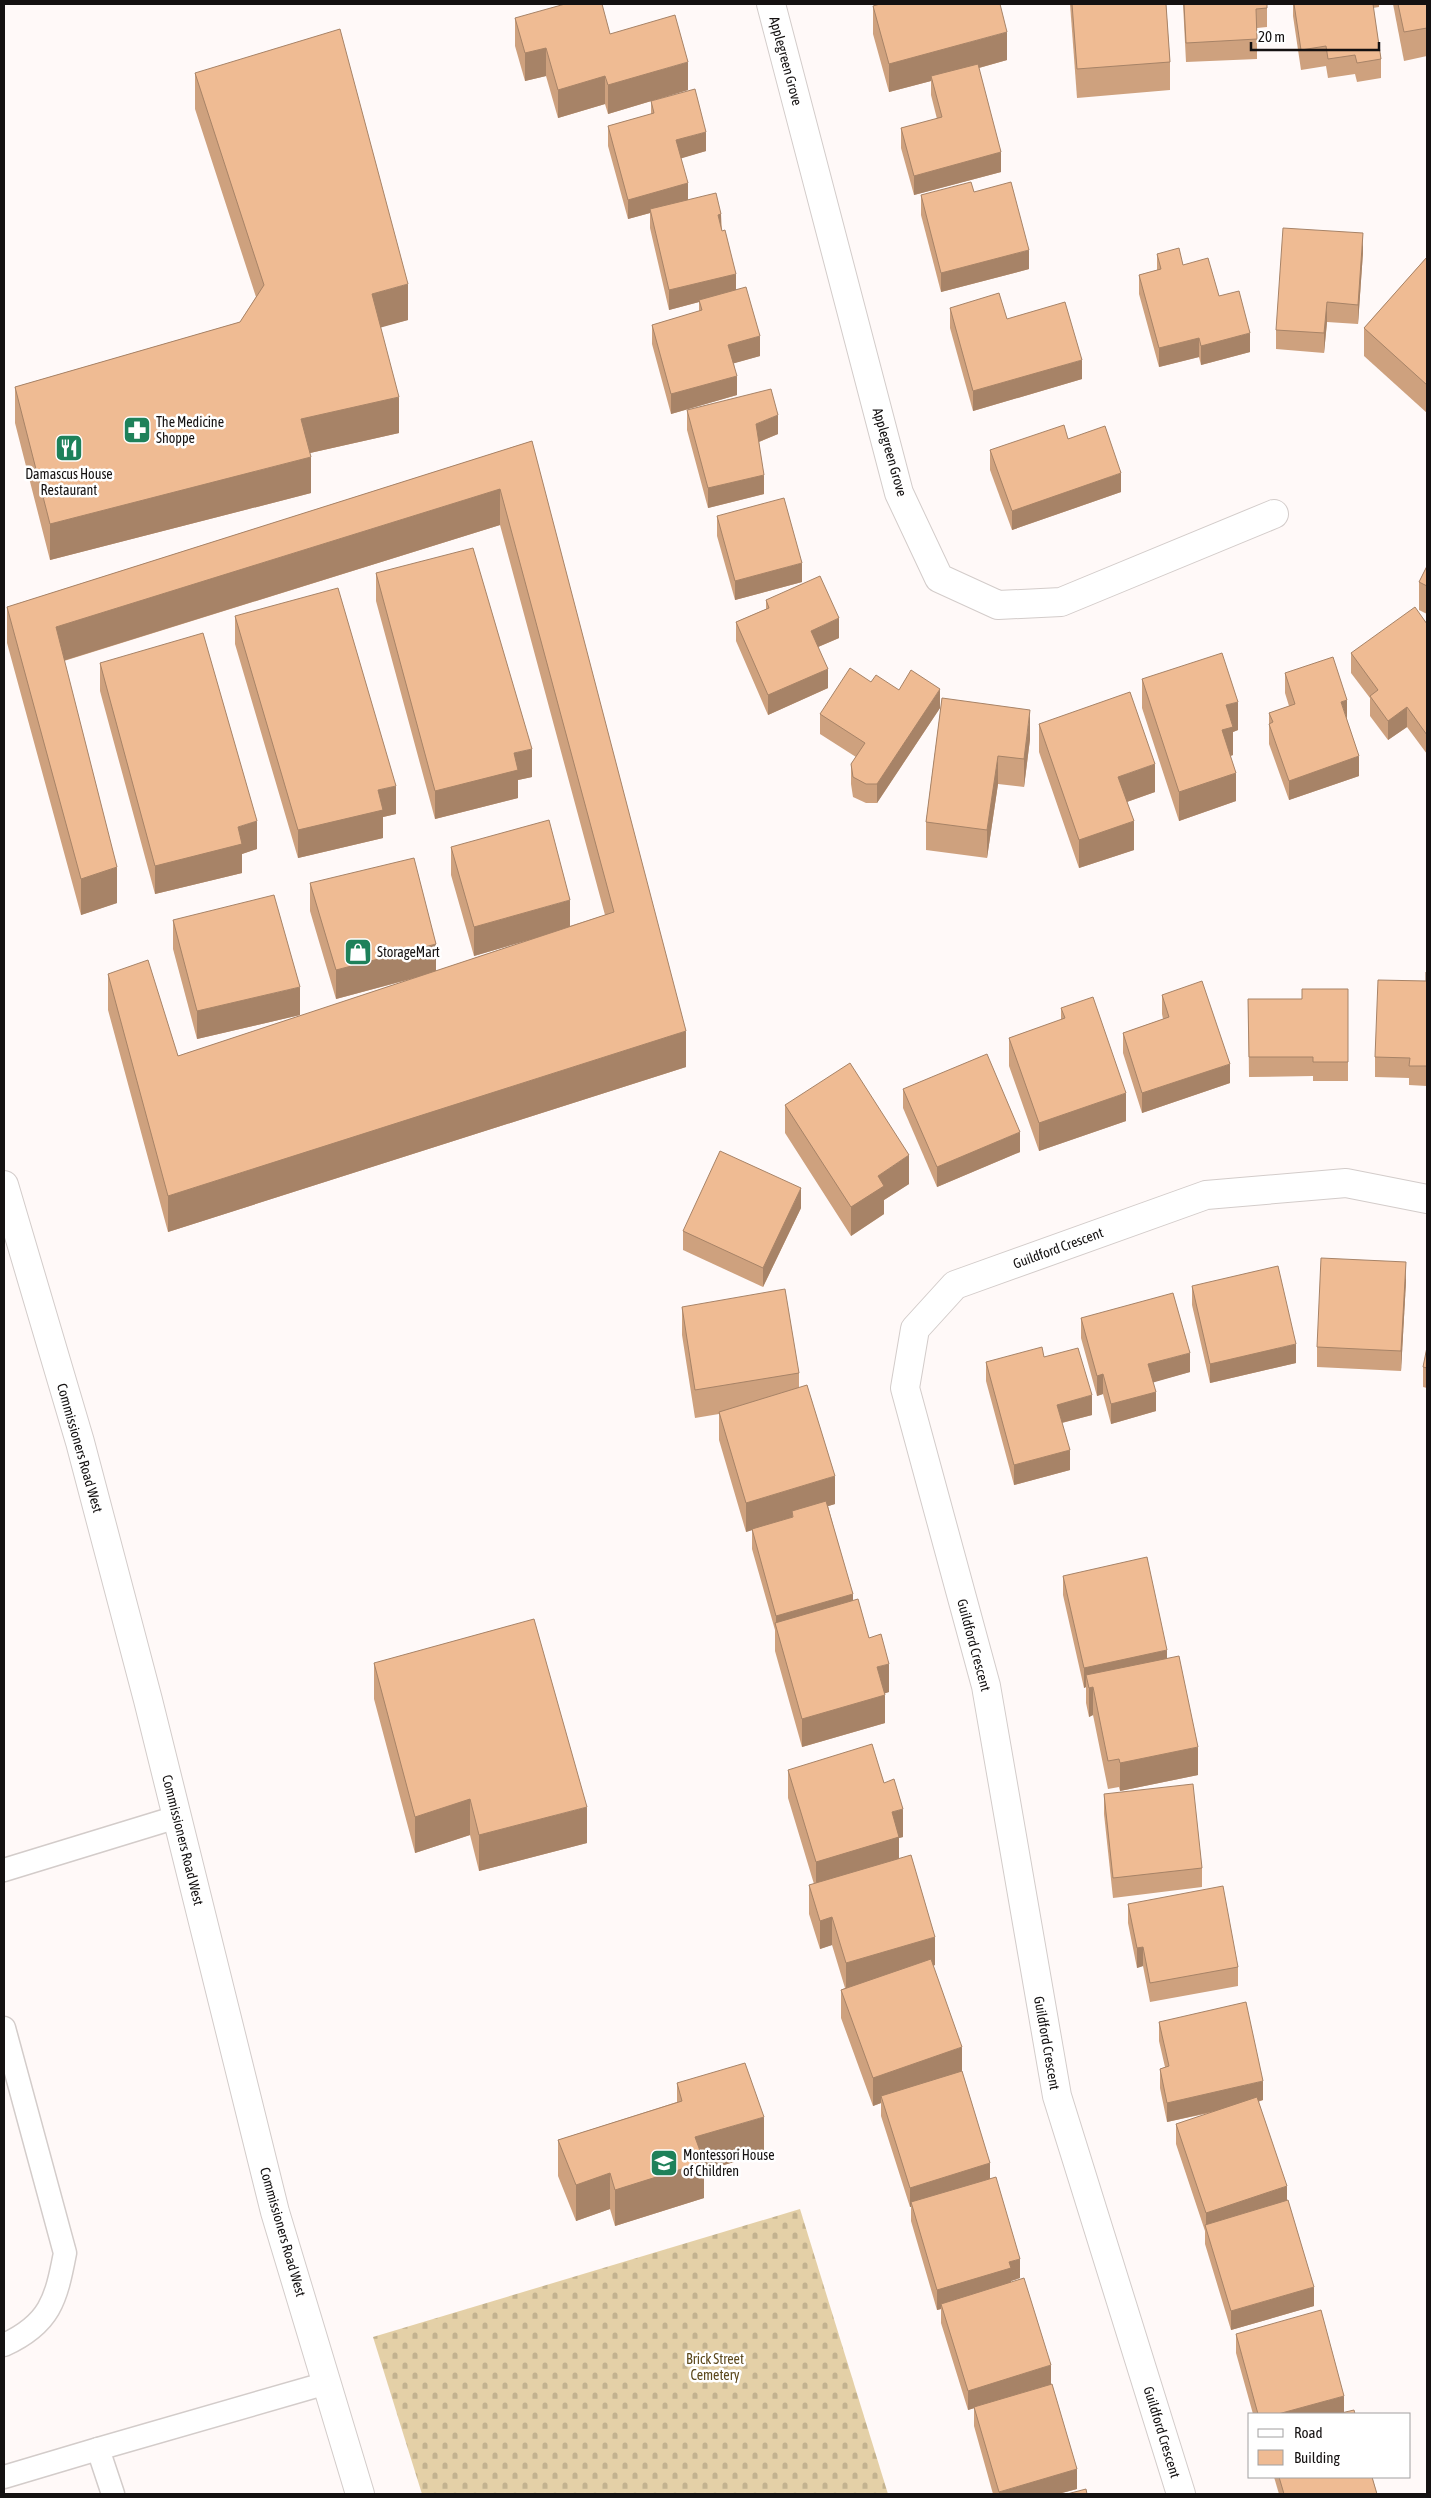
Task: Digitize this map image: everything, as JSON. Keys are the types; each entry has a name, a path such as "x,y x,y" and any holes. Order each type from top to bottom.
{"street":[{"name":"Applegreen Grove","path":"771,4 899,492 939,578 998,605 1061,602 1274,514"},
{"name":"Guildford Crescent","path":"1181,2494 1056,2096 986,1686 905,1388 915,1329 955,1285 1206,1195 1346,1183 1427,1199"},
{"name":"Commissioners Road West","path":"4,1185 80,1442 177,1817 275,2212 360,2494"}],"lane":[{"path":"9,1864 177,1817"},
{"path":"4,2028 65,2253 59,2287 46,2315 26,2335 4,2345"},
{"path":"4,2477 327,2384"},
{"path":"98,2449 113,2494"}],"green space":[{"name":"Brick Street Cemetery","path":"800,2209 888,2494 422,2494 373,2337"}],"building":[{"path":"565,4 602,4 610,34 675,15 688,62 608,85 605,76 558,90 546,48 525,53 515,18"},
{"path":"880,4 1000,4 1007,32 889,64 873,6"},
{"path":"1072,4 1166,4 1170,62 1077,69"},
{"path":"1184,4 1267,4 1267,8 1256,9 1257,39 1186,43"},
{"path":"1294,4 1373,4 1381,59 1357,63 1355,55 1328,59 1326,46 1301,50"},
{"path":"1398,4 1427,4 1427,28 1404,32"},
{"path":"340,29 408,284 372,294 399,397 301,419 311,457 50,524 15,387 240,322 264,285 195,73"},
{"path":"978,64 1001,152 914,176 901,128 942,117 931,76"},
{"path":"695,89 706,132 676,140 688,183 628,200 608,126 654,113 651,101"},
{"path":"971,182 974,192 1011,182 1029,250 941,273 921,195"},
{"path":"716,193 721,214 718,215 722,231 725,230 736,274 669,290 650,209"},
{"path":"1283,228 1363,233 1358,305 1327,302 1324,333 1276,330"},
{"path":"1179,248 1183,265 1208,258 1219,296 1239,291 1250,333 1201,346 1199,338 1159,348 1139,275 1161,269 1157,254"},
{"path":"1427,257 1427,385 1364,328"},
{"path":"746,287 760,336 728,345 737,376 671,394 652,325 702,310 699,300"},
{"path":"999,293 1007,319 1065,302 1082,360 973,391 950,308"},
{"path":"771,389 778,415 756,424 764,475 708,488 687,410"},
{"path":"1064,425 1068,439 1105,426 1121,473 1012,511 990,450"},
{"path":"532,441 686,1031 168,1196 108,974 148,960 178,1056 614,912 500,489 56,627 117,867 81,879 7,607"},
{"path":"784,498 802,563 735,581 717,516"},
{"path":"473,548 532,749 514,753 518,770 435,791 376,573"},
{"path":"1427,566 1427,586 1419,582"},
{"path":"820,576 839,618 811,631 828,669 768,695 736,622 769,608 766,600"},
{"path":"338,588 396,786 378,790 383,810 298,830 235,616"},
{"path":"1415,607 1427,624 1427,735 1407,707 1388,721 1370,696 1378,690 1351,653"},
{"path":"203,633 257,821 238,827 242,844 155,866 100,663"},
{"path":"1222,653 1238,702 1226,705 1233,727 1222,730 1236,773 1179,792 1142,679"},
{"path":"1333,657 1347,700 1341,702 1359,756 1289,781 1269,724 1273,722 1269,713 1295,704 1285,673"},
{"path":"850,668 871,682 876,675 899,690 911,670 940,689 877,784 866,784 853,777 851,764 865,743 820,714"},
{"path":"1130,692 1155,764 1118,777 1134,821 1079,840 1039,724"},
{"path":"942,698 1030,710 1024,759 998,756 987,830 926,822"},
{"path":"549,820 570,900 474,927 451,847"},
{"path":"414,858 436,944 336,970 310,883"},
{"path":"274,895 300,987 197,1011 173,920"},
{"path":"1426,972 1427,1066 1409,1066 1410,1058 1375,1057 1378,980 1426,981"},
{"path":"1202,981 1230,1064 1142,1093 1123,1033 1169,1017 1162,995"},
{"path":"1302,989 1348,989 1348,1062 1313,1062 1313,1057 1249,1057 1248,999 1302,999"},
{"path":"1093,997 1126,1093 1039,1123 1009,1038 1065,1018 1061,1008"},
{"path":"987,1054 1020,1132 937,1167 903,1089"},
{"path":"850,1063 909,1155 878,1176 884,1186 851,1207 785,1105"},
{"path":"720,1151 801,1188 763,1268 683,1231"},
{"path":"1321,1258 1406,1262 1401,1351 1317,1347"},
{"path":"1278,1266 1296,1344 1210,1364 1192,1286"},
{"path":"785,1289 799,1373 695,1390 682,1307"},
{"path":"1173,1293 1190,1353 1148,1364 1156,1392 1111,1404 1103,1374 1097,1376 1081,1318"},
{"path":"1042,1347 1044,1357 1078,1348 1092,1395 1057,1405 1070,1450 1014,1465 986,1362"},
{"path":"1427,1347 1427,1368 1423,1367"},
{"path":"807,1385 835,1476 746,1503 719,1412"},
{"path":"826,1501 853,1594 776,1616 752,1529 793,1517 792,1511"},
{"path":"1147,1557 1167,1650 1084,1668 1063,1576"},
{"path":"858,1599 869,1638 881,1634 889,1664 877,1667 885,1695 802,1719 775,1623"},
{"path":"534,1619 587,1807 479,1835 470,1799 415,1817 374,1663"},
{"path":"1179,1656 1198,1747 1120,1763 1119,1759 1108,1761 1093,1687 1089,1688 1086,1675"},
{"path":"872,1744 884,1783 894,1779 903,1809 892,1812 899,1837 816,1862 788,1770"},
{"path":"1193,1784 1202,1868 1113,1878 1104,1794"},
{"path":"911,1855 935,1937 846,1963 832,1917 820,1921 809,1885"},
{"path":"1223,1886 1238,1967 1150,1983 1143,1947 1137,1948 1128,1904"},
{"path":"931,1959 962,2047 873,2078 841,1990"},
{"path":"1246,2002 1263,2081 1167,2103 1160,2069 1169,2066 1159,2022"},
{"path":"745,2063 764,2117 695,2137 704,2162 615,2190 610,2173 576,2185 558,2140 682,2101 677,2083"},
{"path":"962,2071 990,2163 910,2188 881,2096"},
{"path":"1257,2097 1287,2186 1206,2213 1176,2124"},
{"path":"996,2177 1020,2259 1009,2262 1011,2268 937,2290 911,2202"},
{"path":"1288,2200 1314,2287 1231,2311 1205,2225"},
{"path":"1024,2278 1051,2365 968,2391 941,2304"},
{"path":"1321,2310 1344,2396 1282,2413 1258,2413 1236,2334"},
{"path":"1052,2384 1077,2469 999,2492 974,2407"},
{"path":"1354,2410 1355,2413 1341,2413"},
{"path":"1279,2478 1372,2478 1377,2494 1284,2494"},
{"path":"1086,2489 1087,2494 1067,2494"}],"place":[{"name":"The Medicine Shoppe","path":"137,430"},
{"name":"Damascus House Restaurant","path":"69,448"},
{"name":"StorageMart","path":"358,952"},
{"name":"Montessori House of Children","path":"664,2163"}]}
